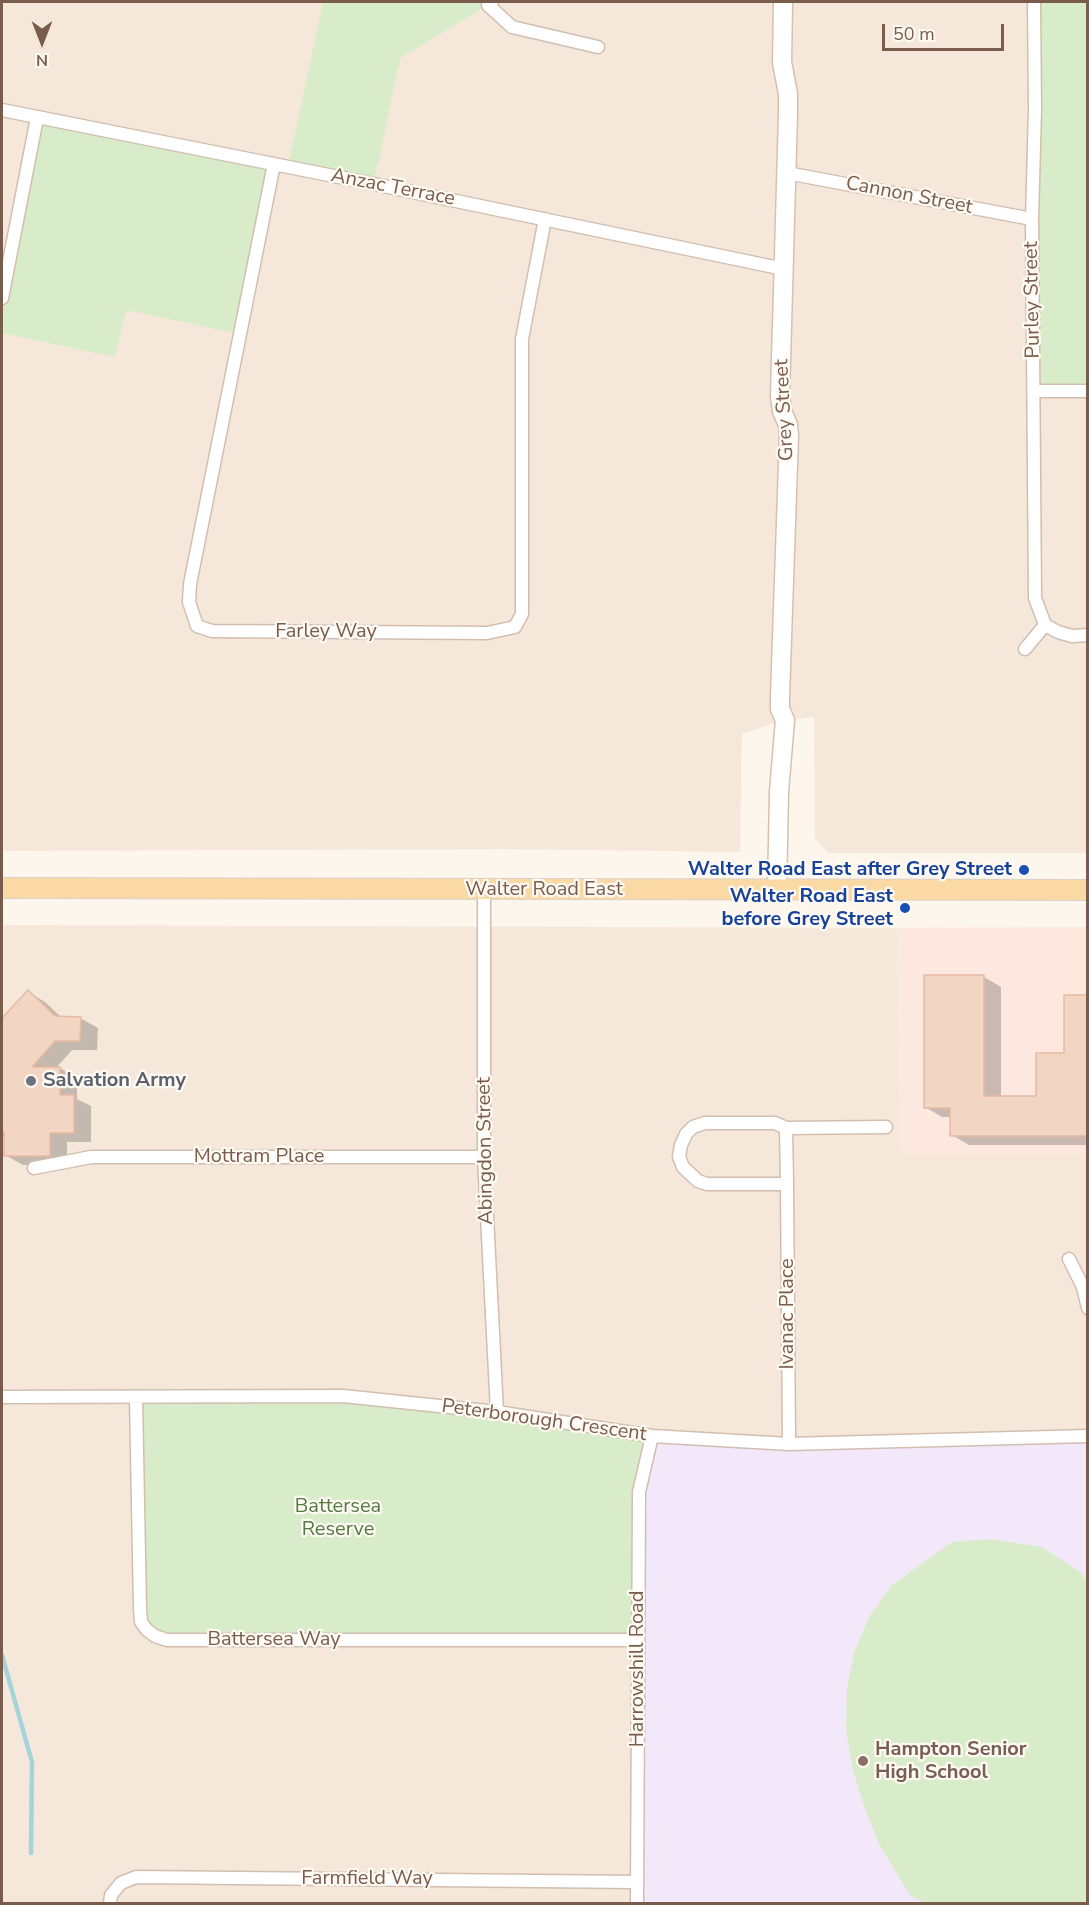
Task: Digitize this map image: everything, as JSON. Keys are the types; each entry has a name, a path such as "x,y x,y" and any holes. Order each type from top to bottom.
{"main road":[{"name":"Walter Road East","path":"2,888 1088,890"}],"street":[{"path":"492,2 488,5 512,27 598,47"},
{"name":"Grey Street","path":"777,890 779,792 785,720 780,709 780,696 789,435 780,396 788,94 782,62 783,2"},
{"name":"Purley Street","path":"1034,2 1035,109 1032,219 1035,598 1045,625"},
{"name":"Anzac Terrace","path":"2,110 784,269"},
{"path":"2,298 37,118"},
{"name":"Farley Way","path":"274,164 190,584 189,602 197,626 212,632 487,633 514,627 522,614 522,339 545,219"},
{"name":"Cannon Street","path":"787,173 1032,219"},
{"path":"1034,391 1088,391"},
{"path":"1025,649 1045,625 1072,636 1088,635"},
{"name":"Abingdon Street","path":"484,890 484,1157 497,1412"},
{"path":"787,1184 707,1184 690,1175 683,1167 679,1157 681,1145 686,1134 693,1127 705,1123 775,1123 786,1128 886,1127"},
{"name":"Ivanac Place","path":"786,1128 789,1444"},
{"name":"Mottram Place","path":"34,1168 91,1157 484,1157"},
{"path":"1069,1259 1083,1287 1088,1308"},
{"name":"Peterborough Crescent","path":"2,1397 343,1396 497,1412 652,1436 789,1444 1088,1436"},
{"name":"Battersea Way","path":"136,1397 141,1622 155,1635 167,1640 638,1640"},
{"name":"Harrowshill Road","path":"637,1904 639,1492 652,1436"},
{"name":"Farmfield Way","path":"110,1904 111,1895 121,1883 136,1877 638,1882"}],"shaded area":[{"path":"2,2 1034,2 1087,391 1087,853 828,853 815,839 814,717 785,720 742,734 740,852 504,849 2,851"},
{"path":"2,925 897,928 901,1154 1087,1154 1087,1436 638,1640 637,1903 2,1904"},
{"path":"1087,927 1087,1154 901,1154 897,928"},
{"name":"Hampton Senior High School","path":"652,1436 789,1444 1087,1436 1087,1903 637,1904 639,1492"}],"green space":[{"path":"323,2 492,2 400,58 374,184 288,167"},
{"path":"1034,2 1087,2 1087,391 1034,391"},
{"path":"37,118 274,164 240,334 126,310 115,357 2,333 2,298"},
{"name":"Battersea Reserve","path":"343,1396 652,1436 639,1492 638,1640 167,1640 147,1630 136,1397"},
{"path":"991,1539 1042,1547 1080,1572 1087,1581 1088,1903 925,1903 910,1895 879,1844 852,1766 846,1730 847,1688 854,1653 869,1617 892,1585 952,1542"}],"building":[{"path":"924,975 984,975 984,1096 1036,1096 1036,1053 1064,1053 1064,995 1088,995 1088,1136 950,1136 950,1108 924,1108"},
{"name":"Salvation Army","path":"28,990 55,1016 81,1017 80,1041 55,1041 32,1067 60,1067 60,1095 74,1095 74,1133 50,1133 50,1156 4,1156 2,1018"}],"waterway":[{"path":"2,1655 32,1762 31,1853"}],"place":[{"name":"Walter Road East after Grey Street","path":"1024,870"},
{"name":"Walter Road East before Grey Street","path":"905,908"},
{"name":"Salvation Army","path":"31,1081"},
{"name":"Hampton Senior High School","path":"863,1761"}]}
